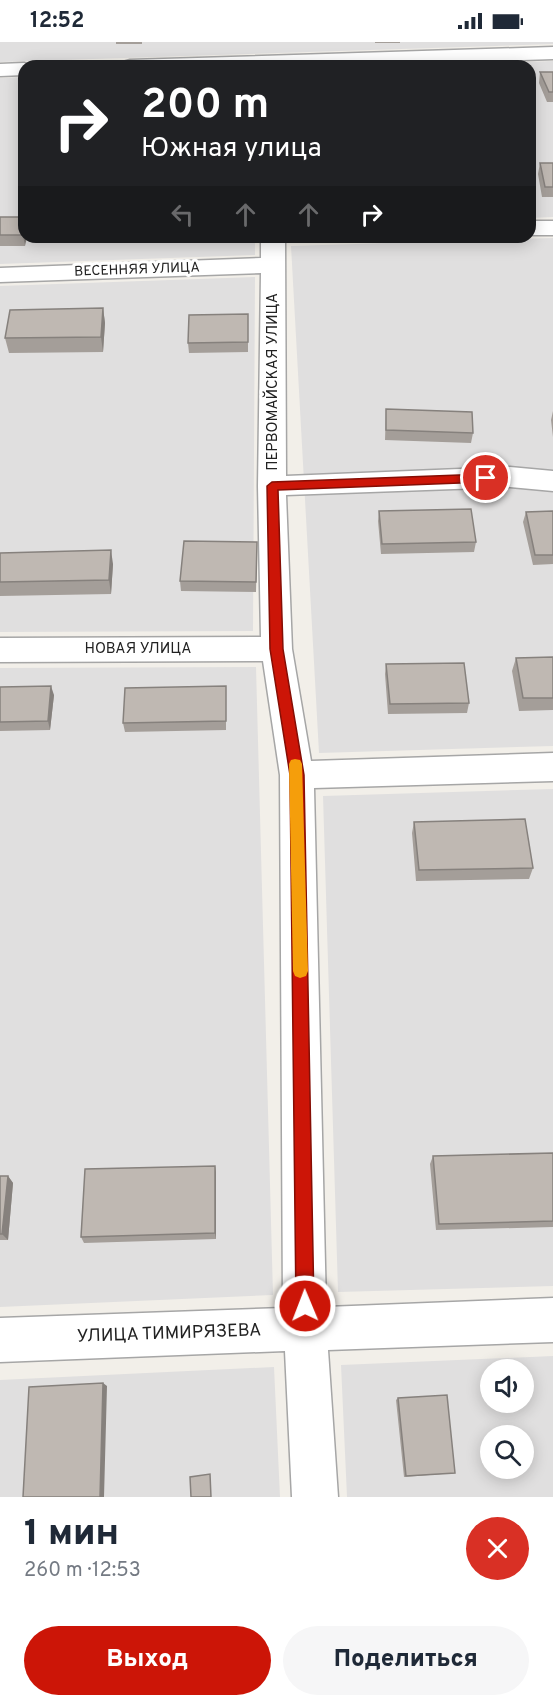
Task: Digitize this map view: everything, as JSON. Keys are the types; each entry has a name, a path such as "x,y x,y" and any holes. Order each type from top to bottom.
{"street":[{"path":"276,60 293,52 553,53"},
{"path":"0,70 18,69"},
{"path":"536,228 553,228"},
{"name":"ВЕСЕННЯЯ УЛИЦА","path":"0,275 273,251"},
{"name":"ПЕРВОМАЙСКАЯ УЛИЦА","path":"273,251 272,486 277,649 297,775 306,1329 315,1497"},
{"path":"272,486 510,477 553,480"},
{"name":"НОВАЯ УЛИЦА","path":"0,650 277,649"},
{"path":"297,775 553,767"},
{"name":"УЛИЦА ТИМИРЯЗЕВА","path":"0,1340 553,1320"}],"shaded area":[{"path":"0,42 553,42 553,44 0,62"},
{"path":"553,61 553,217 536,218 536,62"},
{"path":"18,77 18,243 255,243 255,255 0,264 0,78"},
{"path":"553,238 553,746 319,753 291,246 536,243 536,239"},
{"path":"255,277 253,631 0,632 0,286"},
{"path":"256,667 273,1295 0,1307 0,668"},
{"path":"553,789 553,1286 338,1292 323,796"},
{"path":"553,1356 553,1497 347,1497 341,1365 480,1359 480,1413 534,1413 534,1359 482,1359"},
{"path":"274,1367 280,1497 0,1497 0,1380"}],"building":[{"path":"540,72 553,72 553,92 549,92"},
{"path":"540,163 553,163 553,187 545,187"},
{"path":"0,217 18,217 18,235 0,235"},
{"path":"103,308 101,337 5,338 10,310"},
{"path":"248,314 248,342 188,343 189,315"},
{"path":"386,409 472,412 473,433 386,430"},
{"path":"471,509 476,542 382,544 379,511"},
{"path":"553,511 553,555 535,555 526,512"},
{"path":"184,541 257,542 256,582 180,581"},
{"path":"111,550 109,580 0,582 0,553"},
{"path":"553,657 553,698 523,698 516,658"},
{"path":"464,663 469,703 390,704 386,664"},
{"path":"51,686 48,721 0,722 0,687"},
{"path":"226,686 226,721 123,723 125,688"},
{"path":"525,819 533,868 419,870 414,822"},
{"path":"553,1153 553,1221 439,1224 433,1156"},
{"path":"215,1166 215,1233 81,1237 85,1169"},
{"path":"0,1176 8,1176 2,1234 0,1234"},
{"path":"103,1383 100,1497 23,1497 29,1387"},
{"path":"447,1395 455,1473 406,1476 398,1398"},
{"path":"210,1474 211,1497 191,1497 190,1477"}],"slow traffic":[{"path":"295,764 300,971"}],"route":[{"path":"305,1306 297,775 277,649 272,486 486,478"}]}
